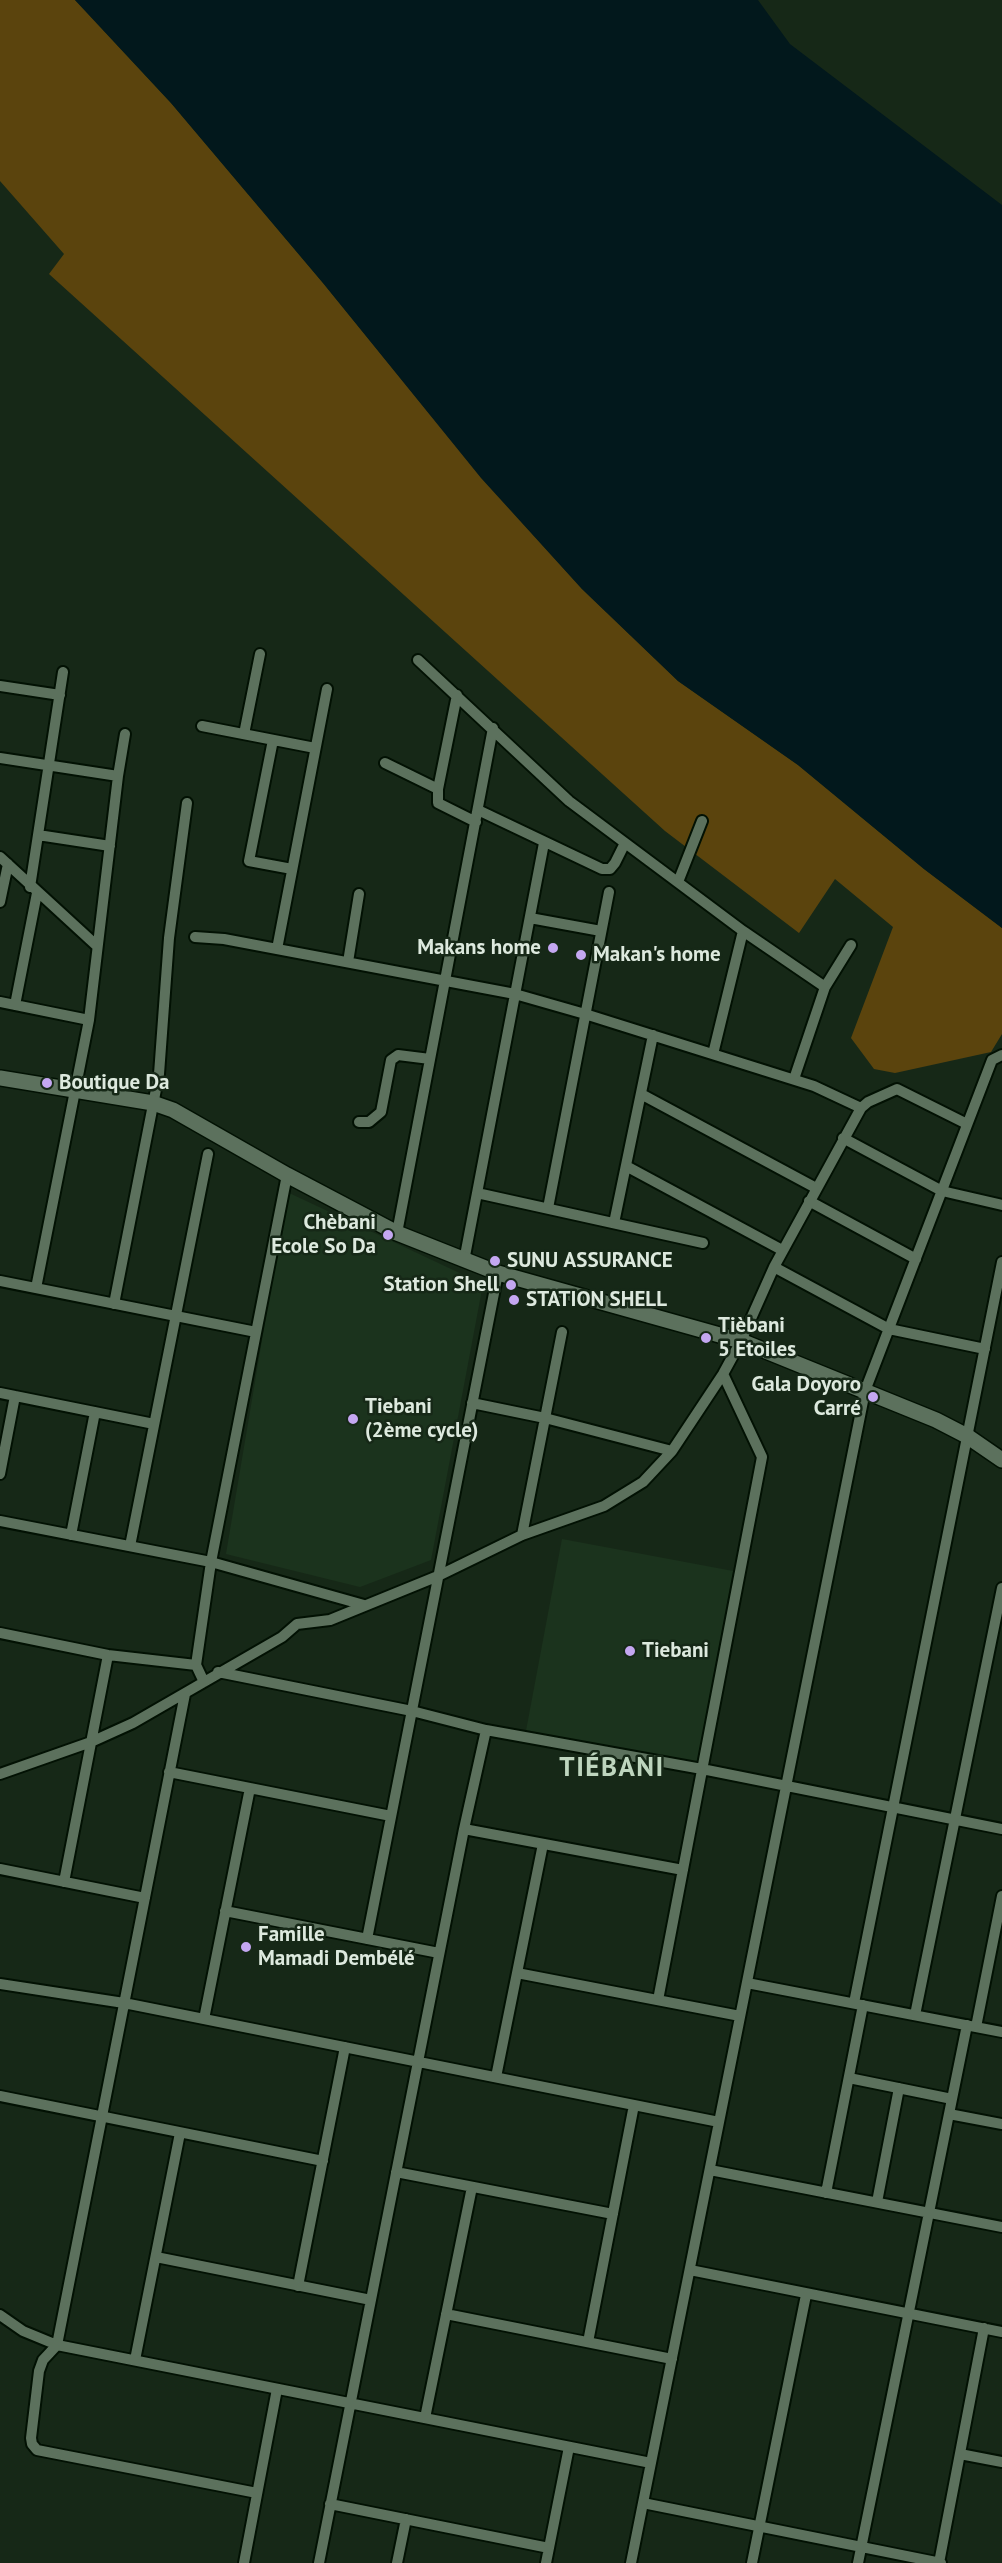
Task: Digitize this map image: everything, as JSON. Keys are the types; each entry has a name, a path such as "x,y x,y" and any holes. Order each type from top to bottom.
{"main road":[{"path":"0,1078 153,1103 191,1118 287,1176 397,1233 498,1273 741,1341 865,1390 967,1436 1002,1460"}],"street":[{"path":"244,734 260,654"},
{"path":"418,660 494,728 569,801 743,931 825,987"},
{"path":"15,1005 34,890 38,835 63,672"},
{"path":"0,686 60,695"},
{"path":"277,949 327,689"},
{"path":"457,695 438,789 438,803 476,822"},
{"path":"202,726 315,748"},
{"path":"397,1233 494,728"},
{"path":"36,1288 89,1020 118,776 125,735"},
{"path":"273,740 249,861 292,869"},
{"path":"0,758 118,776"},
{"path":"386,763 438,789"},
{"path":"114,1304 153,1103 164,1020 169,938 187,803"},
{"path":"478,810 602,869 610,869 625,843"},
{"path":"678,882 702,820"},
{"path":"38,835 110,846"},
{"path":"464,1261 544,843"},
{"path":"4,860 97,946"},
{"path":"0,902 4,860"},
{"path":"548,1208 609,892"},
{"path":"348,962 359,894"},
{"path":"530,918 601,931"},
{"path":"713,1054 743,931"},
{"path":"195,936 224,939 515,994 794,1079 861,1108"},
{"path":"794,1079 825,987 851,945"},
{"path":"0,1002 89,1020"},
{"path":"614,1223 653,1035"},
{"path":"632,2563 865,1390 992,1060 1002,1055"},
{"path":"360,1122 369,1122 381,1112 392,1060 398,1056 430,1059"},
{"path":"2,1770 91,1742 185,1694 218,1672 282,1637 297,1623 330,1620 438,1576 522,1535 604,1506 642,1482 672,1451 723,1374 741,1341 774,1267 861,1108 868,1102 897,1089 968,1124"},
{"path":"641,1094 816,1188"},
{"path":"843,1138 942,1191 1002,1205"},
{"path":"130,1546 208,1154"},
{"path":"626,1166 783,1250"},
{"path":"204,1682 196,1665 211,1562 287,1176"},
{"path":"477,1193 703,1243"},
{"path":"809,1201 916,1259"},
{"path":"826,2193 849,2078 858,2004 893,1807 1002,1263"},
{"path":"774,1267 888,1329 985,1349"},
{"path":"367,1939 498,1273"},
{"path":"0,1281 256,1332"},
{"path":"522,1535 562,1332"},
{"path":"658,2000 762,1457 723,1374"},
{"path":"0,1394 154,1424"},
{"path":"0,1474 15,1396"},
{"path":"472,1403 545,1418 672,1451"},
{"path":"71,1535 95,1412"},
{"path":"0,1521 211,1562 364,1605"},
{"path":"915,2015 1002,1588"},
{"path":"0,1634 108,1655 196,1665"},
{"path":"64,1882 108,1655"},
{"path":"218,1672 412,1712 486,1730 702,1769 1002,1829"},
{"path":"185,1694 57,2345 44,2360 39,2371 31,2438 37,2450 257,2493"},
{"path":"319,2563 439,1953 486,1730"},
{"path":"170,1772 392,1816"},
{"path":"204,2019 250,1788"},
{"path":"464,1829 683,1870"},
{"path":"496,2077 543,1844"},
{"path":"0,1869 145,1898"},
{"path":"858,2563 952,2099 972,2026 1002,1896"},
{"path":"225,1911 439,1953"},
{"path":"517,1973 740,2016"},
{"path":"747,1983 1002,2032"},
{"path":"0,1984 124,2003 719,2122"},
{"path":"298,2286 345,2047"},
{"path":"849,2078 952,2099"},
{"path":"877,2202 899,2088"},
{"path":"0,2096 322,2161"},
{"path":"588,2342 634,2105"},
{"path":"949,2114 1002,2124"},
{"path":"135,2360 180,2133"},
{"path":"710,2170 1002,2227"},
{"path":"396,2172 613,2214"},
{"path":"425,2418 472,2187"},
{"path":"156,2257 371,2300"},
{"path":"690,2270 806,2295 1002,2332"},
{"path":"752,2563 806,2295"},
{"path":"446,2314 672,2359"},
{"path":"0,2315 22,2331 57,2345 651,2463"},
{"path":"643,2503 940,2563 984,2328"},
{"path":"244,2563 277,2389"},
{"path":"546,2563 569,2447"},
{"path":"960,2454 1002,2462"},
{"path":"330,2504 549,2548"},
{"path":"397,2563 406,2519"}],"shaded area":[{"path":"0,0 75,0 171,103 323,283 481,477 582,589 678,681 798,765 924,869 1002,928 1002,1034 991,1052 895,1073 874,1069 851,1038 893,927 835,879 799,933 665,831 49,274 64,254 0,181"},
{"name":"Tiebani (2ème cycle)","path":"287,1192 483,1284 431,1560 360,1587 226,1554"},
{"name":"Tiebani","path":"562,1539 733,1571 697,1763 526,1731"}],"water":[{"path":"75,0 758,0 790,44 1002,205 1002,928 924,869 798,765 678,681 582,589 481,478 323,283 171,103"}],"place":[{"name":"Makans home","path":"553,948"},
{"name":"Makan's home","path":"581,955"},
{"name":"Boutique Da","path":"47,1083"},
{"name":"Chèbani Ecole So Da","path":"388,1235"},
{"name":"SUNU ASSURANCE","path":"495,1261"},
{"name":"Station Shell","path":"511,1285"},
{"name":"STATION SHELL","path":"514,1300"},
{"name":"Tièbani 5 Etoiles","path":"706,1338"},
{"name":"Gala Doyoro Carré","path":"873,1397"},
{"name":"Tiebani (2ème cycle)","path":"353,1419"},
{"name":"Tiebani","path":"630,1651"},
{"name":"Famille Mamadi Dembélé","path":"246,1947"}],"district":[{"name":"TIÉBANI","path":"612,1768"}]}
